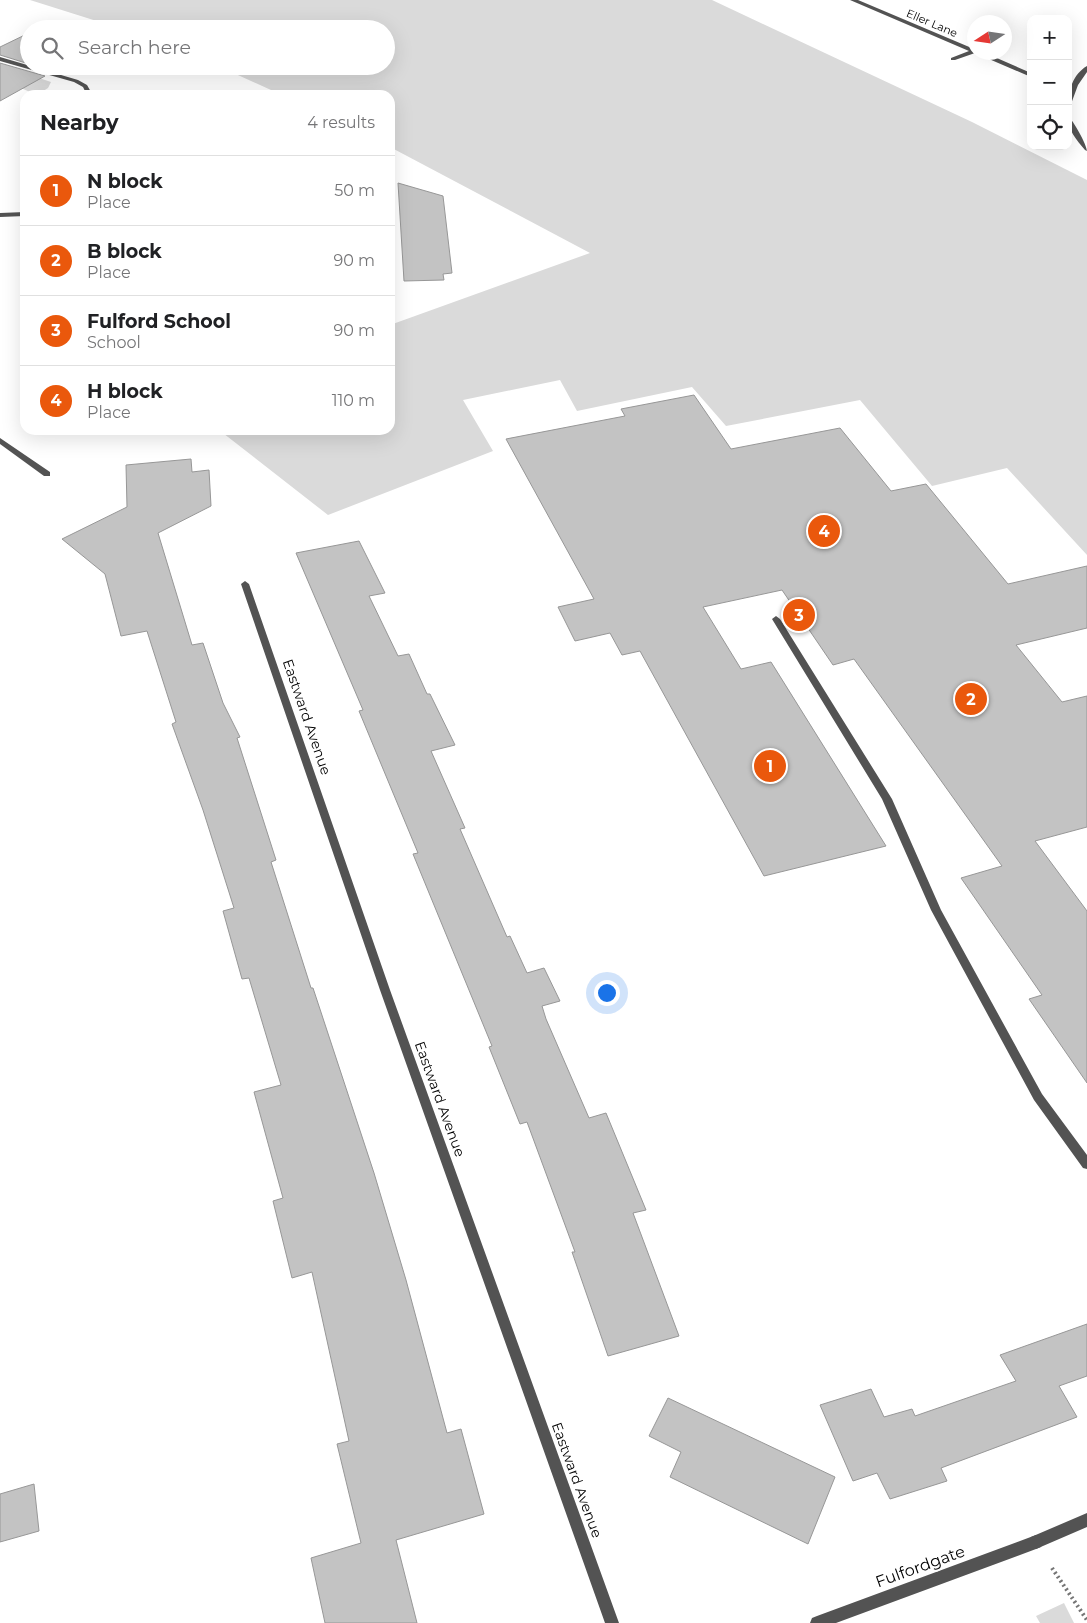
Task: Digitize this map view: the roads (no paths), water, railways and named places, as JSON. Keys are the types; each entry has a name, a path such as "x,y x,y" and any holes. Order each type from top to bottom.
{"street":[{"name":"Eller Lane","path":"855,0 967,49"},
{"name":"Eller Lane","path":"953,59 967,55"},
{"path":"0,59 20,65"},
{"name":"Eller Lane","path":"994,60 1027,73"},
{"path":"1072,88 1087,68"},
{"path":"55,75 76,81 85,86 87,90"},
{"path":"1072,127 1087,149"},
{"path":"0,215 20,214"},
{"path":"0,440 47,474"},
{"name":"Eastward Avenue","path":"245,584 385,990 612,1623"},
{"path":"776,619 887,799 936,910 1038,1097 1087,1164"},
{"name":"Fulfordgate","path":"817,1623 1036,1542 1087,1520"}],"place":[{"name":"H block","path":"824,531"},
{"name":"Fulford School","path":"799,615"},
{"name":"B block","path":"971,699"},
{"name":"N block","path":"770,766"}]}
